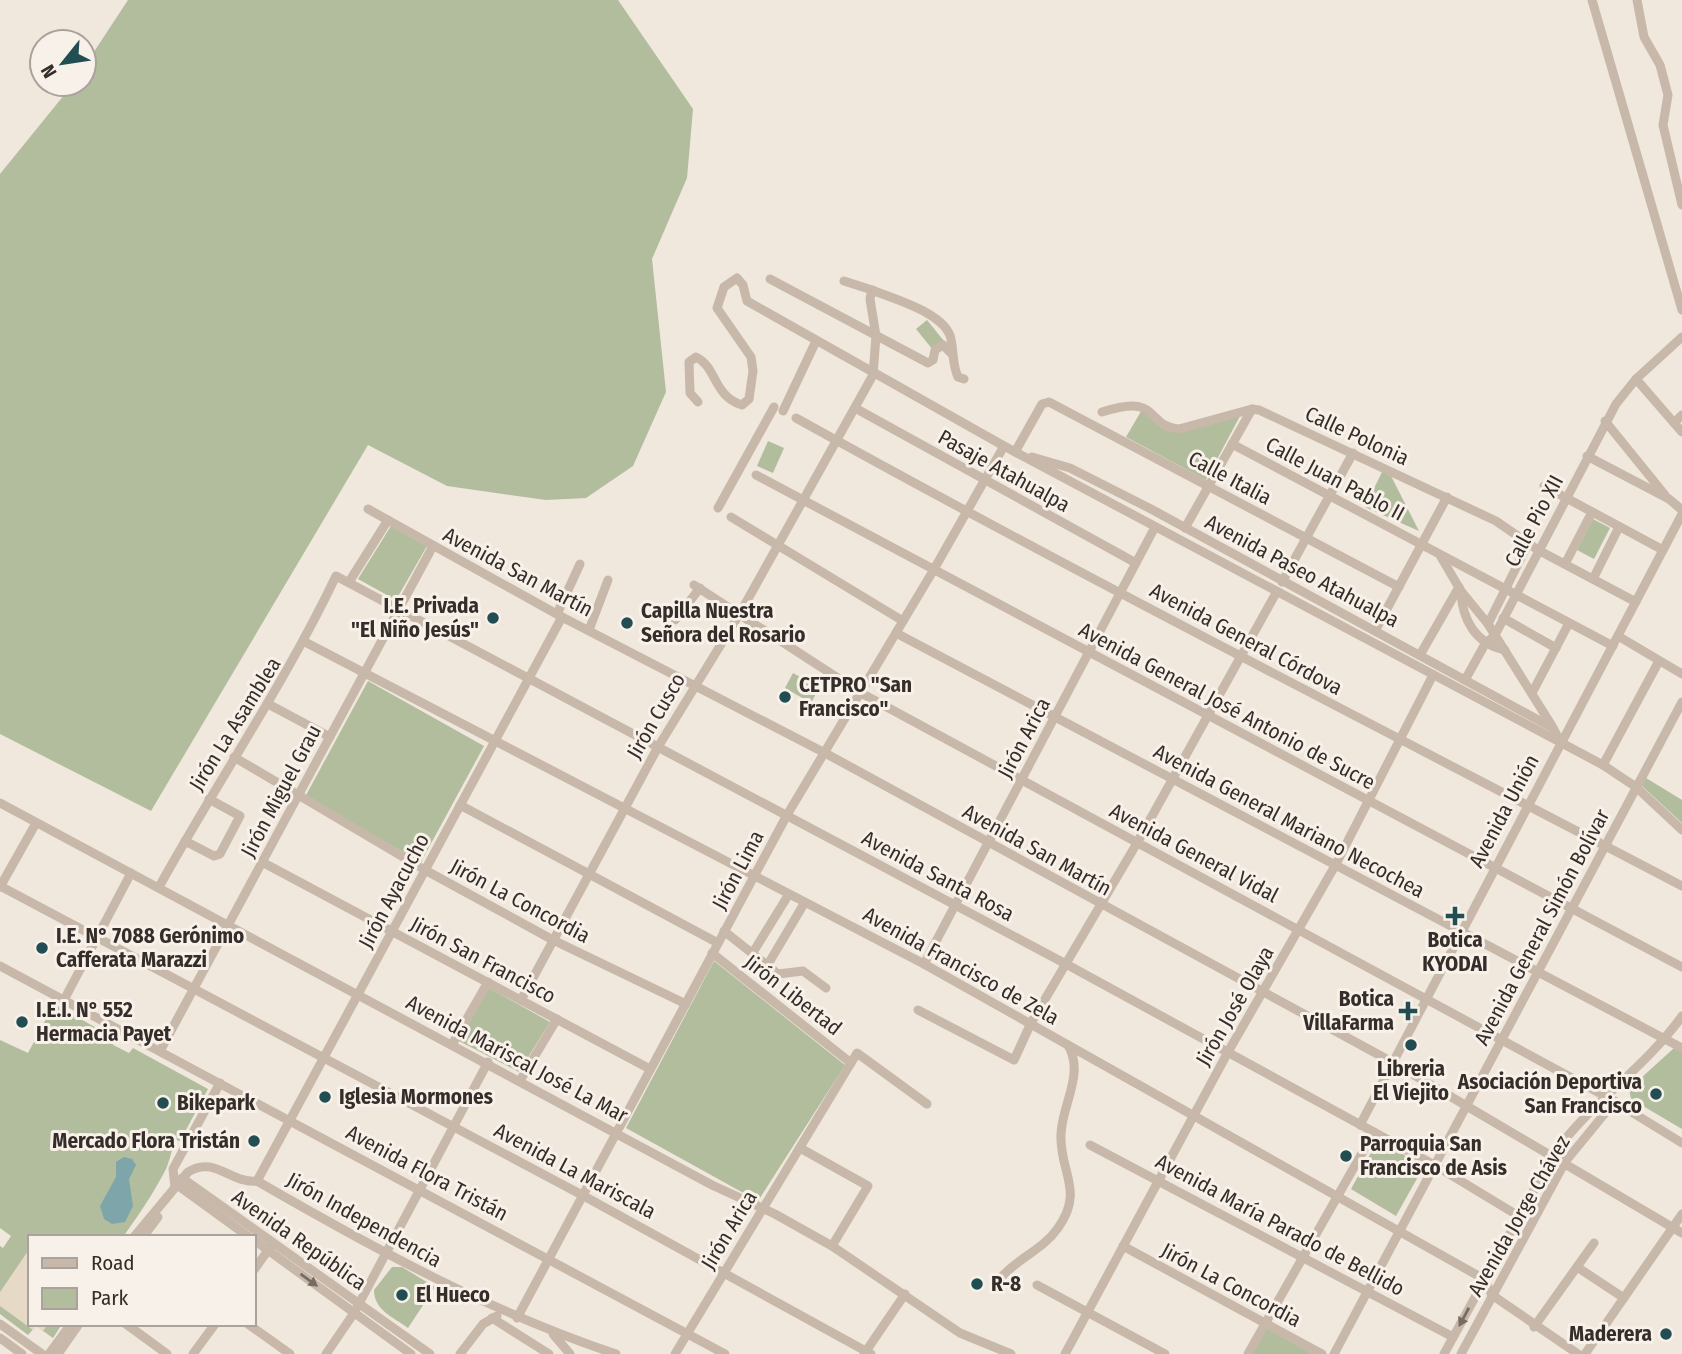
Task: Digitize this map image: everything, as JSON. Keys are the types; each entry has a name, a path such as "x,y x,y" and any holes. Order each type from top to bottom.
{"street":[{"path":"1592,0 1682,310"},
{"path":"1637,0 1644,37 1660,65 1668,95 1664,133 1682,205"},
{"name":"Avenida Paseo Atahualpa","path":"698,402 690,393 689,363 696,357 703,362 720,391 728,399 742,405 747,402 753,371 751,356 717,308 724,287 734,279 743,285 747,301 873,375 1276,593 1603,765 1636,787 1682,830"},
{"path":"770,279 929,363 933,360 935,350 943,345 952,354"},
{"path":"844,281 871,295 929,315 951,336 958,377 964,379"},
{"name":"Jirón Cusco","path":"521,1000 658,747 739,615 873,375 876,337 871,295"},
{"name":"Calle Pio XII","path":"1465,680 1485,644 1495,635 1605,422 1636,379 1682,337"},
{"path":"718,508 816,341"},
{"path":"1636,379 1682,432"},
{"name":"Calle Italia","path":"1015,452 1045,401 1399,587"},
{"path":"1102,412 1134,404 1142,405 1170,426 1179,429 1252,409"},
{"name":"Pasaje Atahualpa","path":"855,408 1136,563"},
{"path":"1185,528 1252,409"},
{"name":"Calle Polonia","path":"1252,409 1353,453 1512,529 1538,550 1636,602"},
{"path":"1674,423 1682,415"},
{"name":"Avenida General Córdova","path":"796,418 965,512 1682,886"},
{"path":"1605,422 1682,512"},
{"name":"Calle Juan Pablo II","path":"1232,444 1612,646"},
{"name":"Jirón Lima","path":"513,1316 582,1195 787,816 933,571 1003,446"},
{"name":"Avenida Paseo Atahualpa","path":"1015,452 1070,468 1553,728"},
{"path":"1282,582 1353,453"},
{"path":"1587,456 1669,499"},
{"name":"Avenida General José Antonio de Sucre","path":"755,475 1682,967"},
{"path":"1544,486 1663,550"},
{"path":"1376,631 1447,497"},
{"name":"Avenida San Martín","path":"368,509 559,615 825,752 1392,1062 1678,1230"},
{"path":"1565,564 1592,512"},
{"name":"Avenida Unión","path":"1360,1125 1682,512"},
{"path":"731,517 903,621"},
{"path":"349,582 388,520"},
{"name":"Jirón Arica","path":"924,964 1155,527"},
{"path":"1592,579 1619,527"},
{"name":"Calle Pio XII","path":"1488,624 1529,542"},
{"name":"Jirón Miguel Grau","path":"160,1051 433,546"},
{"path":"1440,554 1460,589 1505,650 1560,741"},
{"name":"Jirón Ayacucho","path":"257,1181 527,680 580,564"},
{"name":"Avenida Santa Rosa","path":"337,576 527,680 1066,964 1436,1166 1517,1215"},
{"name":"Jirón La Asamblea","path":"159,887 234,757 270,705 337,576"},
{"path":"589,630 608,580"},
{"name":"Avenida General Vidal","path":"675,620 697,586 860,693 1611,1099 1682,1143"},
{"path":"1460,589 1465,616 1485,644 1505,650"},
{"path":"1420,655 1460,589"},
{"path":"918,1010 1014,1060 1031,1023 1137,843 1276,593"},
{"path":"1503,618 1556,648"},
{"path":"1532,693 1569,623"},
{"name":"Avenida General Mariano Necochea","path":"896,633 1682,1048"},
{"path":"1618,636 1682,674"},
{"name":"Avenida Francisco de Zela","path":"305,642 494,743 924,964 1484,1279"},
{"path":"1603,765 1659,661"},
{"name":"Jirón José Olaya","path":"1065,1354 1228,1052 1336,864 1433,675"},
{"name":"Avenida General Simón Bolívar","path":"1334,1354 1682,702"},
{"path":"270,705 330,737"},
{"name":"Jirón La Concordia","path":"234,757 425,870 553,940 686,1004"},
{"path":"184,841 214,856 220,854 240,816 209,799"},
{"name":"Avenida Mariscal José La Mar","path":"0,803 832,1246 960,1333 1011,1354"},
{"path":"460,805 718,943"},
{"path":"0,886 36,823"},
{"name":"Jirón San Francisco","path":"262,862 650,1069"},
{"path":"64,1000 131,873"},
{"name":"Avenida La Mariscala","path":"0,886 582,1195 867,1353"},
{"path":"752,954 789,894"},
{"path":"767,966 805,902"},
{"path":"724,931 780,975 803,971 826,988"},
{"name":"Jirón Libertad","path":"712,953 851,1063"},
{"name":"Avenida Flora Tristán","path":"0,966 725,1354"},
{"path":"453,1043 488,982"},
{"name":"Avenida Jorge Chávez","path":"1461,1354 1565,1162 1611,1099 1666,1038 1682,1016"},
{"path":"521,1079 557,1019"},
{"path":"998,1281 1043,1246 1071,1205 1072,1188 1061,1133 1075,1063 1067,1044"},
{"name":"Jirón Arica","path":"674,1354 857,1053 927,1104"},
{"path":"326,1354 359,1304 488,1062"},
{"path":"144,1235 173,1197 179,1181 173,1170 220,1083"},
{"name":"Avenida Jorge Chávez","path":"1444,1354 1517,1215 1553,1155 1572,1129 1611,1099"},
{"path":"1248,1354 1374,1132"},
{"name":"Avenida María Parado de Bellido","path":"1090,1145 1453,1337"},
{"path":"800,1148 868,1186 832,1246"},
{"name":"Jirón Independencia","path":"179,1181 193,1168 208,1166 244,1181 257,1181 384,1254 513,1316 602,1352 616,1354"},
{"path":"136,1235 179,1181"},
{"name":"Avenida República","path":"179,1181 246,1235"},
{"name":"Avenida República","path":"179,1181 254,1235"},
{"path":"1585,1354 1624,1298 1678,1230 1682,1214"},
{"name":"Avenida República","path":"256,1236 430,1354"},
{"name":"Avenida República","path":"256,1241 271,1247 411,1354"},
{"path":"1534,1327 1594,1243"},
{"name":"Jirón La Concordia","path":"1123,1246 1322,1354"},
{"path":"256,1267 271,1247"},
{"path":"1577,1267 1624,1298"},
{"path":"1484,1279 1492,1295 1534,1327 1578,1354"},
{"path":"1037,1285 1165,1354"},
{"path":"867,1353 905,1294"},
{"path":"460,1354 483,1324 492,1318 513,1316"},
{"path":"492,1318 548,1354"},
{"path":"0,1324 41,1354"},
{"path":"49,1354 70,1326"},
{"path":"58,1354 78,1326"},
{"path":"129,1326 167,1354"},
{"path":"193,1354 214,1326"},
{"path":"251,1326 290,1354"},
{"path":"552,1332 570,1354"},
{"path":"0,1338 22,1354"},
{"path":"705,1342 710,1354"}],"green space":[{"path":"128,0 618,0 693,109 687,178 652,259 666,392 633,466 586,498 546,500 447,486 368,445 151,811 0,734 0,174 62,98 98,98 98,46"},
{"path":"927,320 944,341 933,350 916,329"},
{"path":"1143,408 1173,432 1240,416 1206,480 1126,437"},
{"path":"768,441 784,448 773,473 757,466"},
{"path":"1383,470 1390,474 1419,531 1365,507"},
{"path":"1593,519 1610,528 1594,559 1577,550"},
{"path":"391,526 427,546 396,600 358,579"},
{"path":"793,673 819,688 811,703 785,688"},
{"path":"368,681 484,746 421,862 305,797"},
{"path":"1646,778 1682,800 1682,823 1641,785"},
{"path":"714,961 845,1065 758,1201 626,1128"},
{"path":"489,988 550,1022 519,1072 459,1041"},
{"path":"54,1004 116,1039 113,1045 129,1053 133,1048 208,1089 180,1141 176,1140 160,1180 124,1235 28,1235 28,1326 36,1326 28,1335 0,1314 0,1246 3,1248 11,1236 0,1228 0,1040 28,1053"},
{"name":"Asociación Deportiva San Francisco","path":"1674,1048 1682,1052 1682,1129 1631,1099 1629,1089"},
{"path":"1378,1140 1424,1166 1396,1216 1351,1189"},
{"name":"El Hueco","path":"392,1267 402,1267 435,1287 408,1328 385,1312 375,1297 374,1290"},
{"path":"36,1326 61,1326 53,1338"},
{"path":"1266,1328 1313,1354 1252,1354"}],"shaded area":[{"path":"28,1251 28,1326 36,1326 33,1330 0,1306 0,1292"}],"water":[{"path":"124,1157 132,1159 136,1165 129,1179 133,1206 125,1222 112,1224 104,1219 100,1206 116,1177 116,1162"}],"place":[{"name":"I.E. Privada \"El Niño Jesús\"","path":"493,618"},
{"name":"Capilla Nuestra Señora del Rosario","path":"627,623"},
{"name":"CETPRO \"San Francisco\"","path":"785,697"},
{"name":"Botica KYODAI","path":"1455,916"},
{"name":"I.E. N° 7088 Gerónimo Cafferata Marazzi","path":"42,948"},
{"name":"Botica VillaFarma","path":"1408,1011"},
{"name":"I.E.I. N° 552 Hermacia Payet","path":"22,1022"},
{"name":"Libreria El Viejito","path":"1411,1045"},
{"name":"Asociación Deportiva San Francisco","path":"1656,1094"},
{"name":"Iglesia Mormones","path":"325,1097"},
{"name":"Bikepark","path":"163,1103"},
{"name":"Mercado Flora Tristán","path":"254,1141"},
{"name":"Parroquia San Francisco de Asis","path":"1346,1156"},
{"name":"R-8","path":"977,1284"},
{"name":"El Hueco","path":"402,1295"},
{"name":"Maderera","path":"1666,1334"}]}
